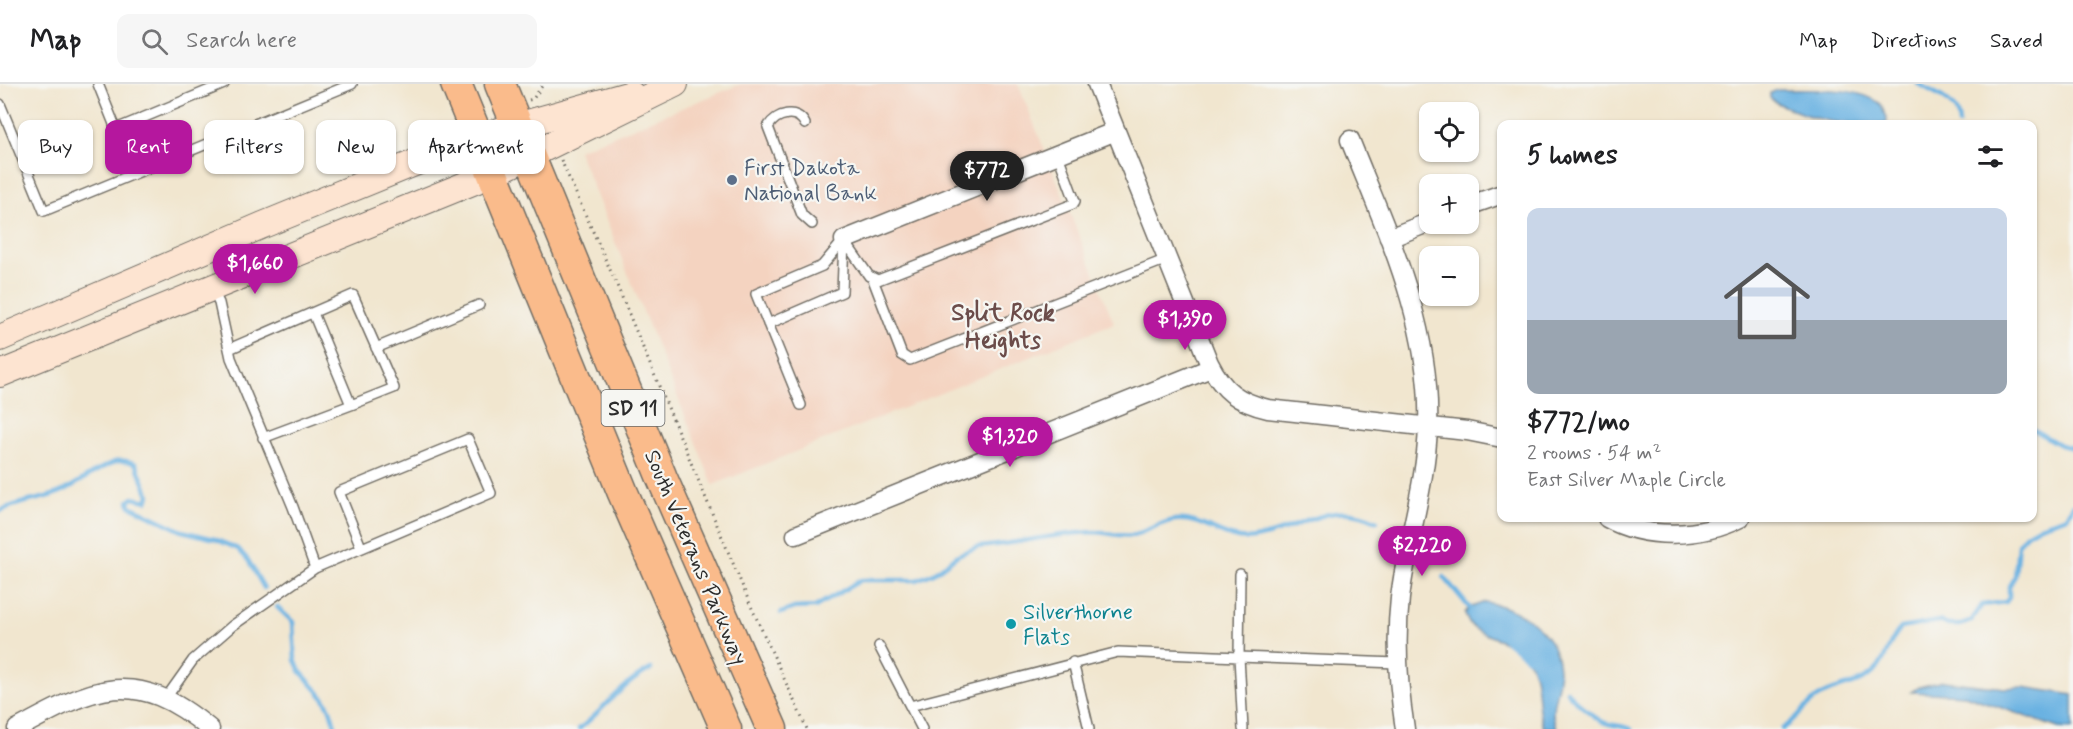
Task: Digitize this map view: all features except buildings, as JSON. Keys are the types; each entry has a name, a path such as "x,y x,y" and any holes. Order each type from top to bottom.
{"highway":[{"name":"South Veterans Parkway","path":"456,84 471,120"},
{"name":"South Veterans Parkway","path":"500,84 515,120"},
{"name":"South Veterans Parkway","path":"492,174 623,493 726,729"},
{"name":"South Veterans Parkway","path":"537,174 662,478 772,729"}],"main road":[{"path":"540,120 669,84"},
{"path":"545,147 675,84"},
{"path":"0,338 408,166"},
{"path":"0,374 492,174"}],"street":[{"path":"1097,84 1211,368 1230,394 1252,405 1497,437"},
{"path":"844,240 1116,131"},
{"path":"1350,140 1389,238 1418,325 1426,374 1428,427 1425,468 1400,598 1397,663 1405,729"},
{"path":"1479,202 1497,196"},
{"path":"1389,238 1419,226"},
{"path":"796,535 1211,368"},
{"path":"1620,522 1649,531 1685,533 1721,527 1732,522"},
{"path":"17,729 80,696 103,690 130,688 154,692 166,698 210,729"}],"lane":[{"path":"98,84 112,120"},
{"path":"138,120 224,84"},
{"path":"192,149 333,88 352,84"},
{"path":"0,104 44,211 134,174"},
{"path":"805,124 799,117 787,114 774,119 768,127 802,215 812,224"},
{"path":"872,277 878,280 887,278 1072,204 1075,201 1073,193 1058,155"},
{"path":"844,240 872,277 902,355 909,360 1167,259"},
{"path":"801,405 756,294 822,266 844,240"},
{"path":"768,324 842,292 844,240"},
{"path":"212,288 219,303 229,350 315,568"},
{"path":"229,350 353,295 394,388 263,438"},
{"path":"376,348 479,305"},
{"path":"314,313 351,405"},
{"path":"166,698 194,660 232,626 315,568 491,493 468,439 339,492 361,547"},
{"path":"1240,574 1239,657 1243,729"},
{"path":"879,646 922,729"},
{"path":"909,705 1118,652 1397,663"},
{"path":"1073,662 1089,729"}],"path":[{"path":"533,99 542,86 540,84"},
{"path":"562,161 607,262 750,604 807,729"}],"shaded area":[{"path":"741,84 1018,84 1114,323 713,485 578,150"}],"water":[{"path":"1776,90 1831,90 1858,94 1881,104 1887,120 1816,118 1775,102 1770,98 1770,93"},
{"path":"1485,602 1499,605 1526,618 1547,637 1554,649 1559,679 1553,710 1557,729 1543,727 1536,680 1529,662 1522,653 1506,642 1473,628 1468,621 1465,613 1469,608"},
{"path":"1943,681 2005,688 2023,687 2073,695 2073,729 2058,728 1965,695 1911,692 1919,687"}],"waterway":[{"path":"1918,84 1951,104 1958,120"},
{"path":"2037,432 2060,445 2073,448"},
{"path":"0,511 63,491 118,461 130,461 136,464 149,495 147,501 133,498 129,501 130,506 182,531 215,539 238,549 248,560 264,588"},
{"path":"1782,729 1817,698 1872,674 1878,668 1901,628 1939,621 1948,625 1961,625 1971,621 1982,605 2006,602 2009,597 2009,586 2015,576 2018,544 2026,534 2040,526 2067,517 2073,505"},
{"path":"781,613 794,608 815,607 861,580 917,580 934,573 958,555 977,547 1080,533 1132,535 1175,520 1196,522 1243,539 1271,534 1329,514 1360,515 1377,521"},
{"path":"1444,577 1473,612"},
{"path":"277,607 293,622 295,660 300,671 330,709 336,729"},
{"path":"1504,639 1528,659"},
{"path":"579,729 631,682 651,669"},
{"path":"1567,691 1600,720 1631,729"}],"place":[{"name":"First Dakota National Bank","path":"732,180"},
{"name":"Silverthorne Flats","path":"1011,624"}],"district":[{"name":"Split Rock Heights","path":"1003,326"}]}
